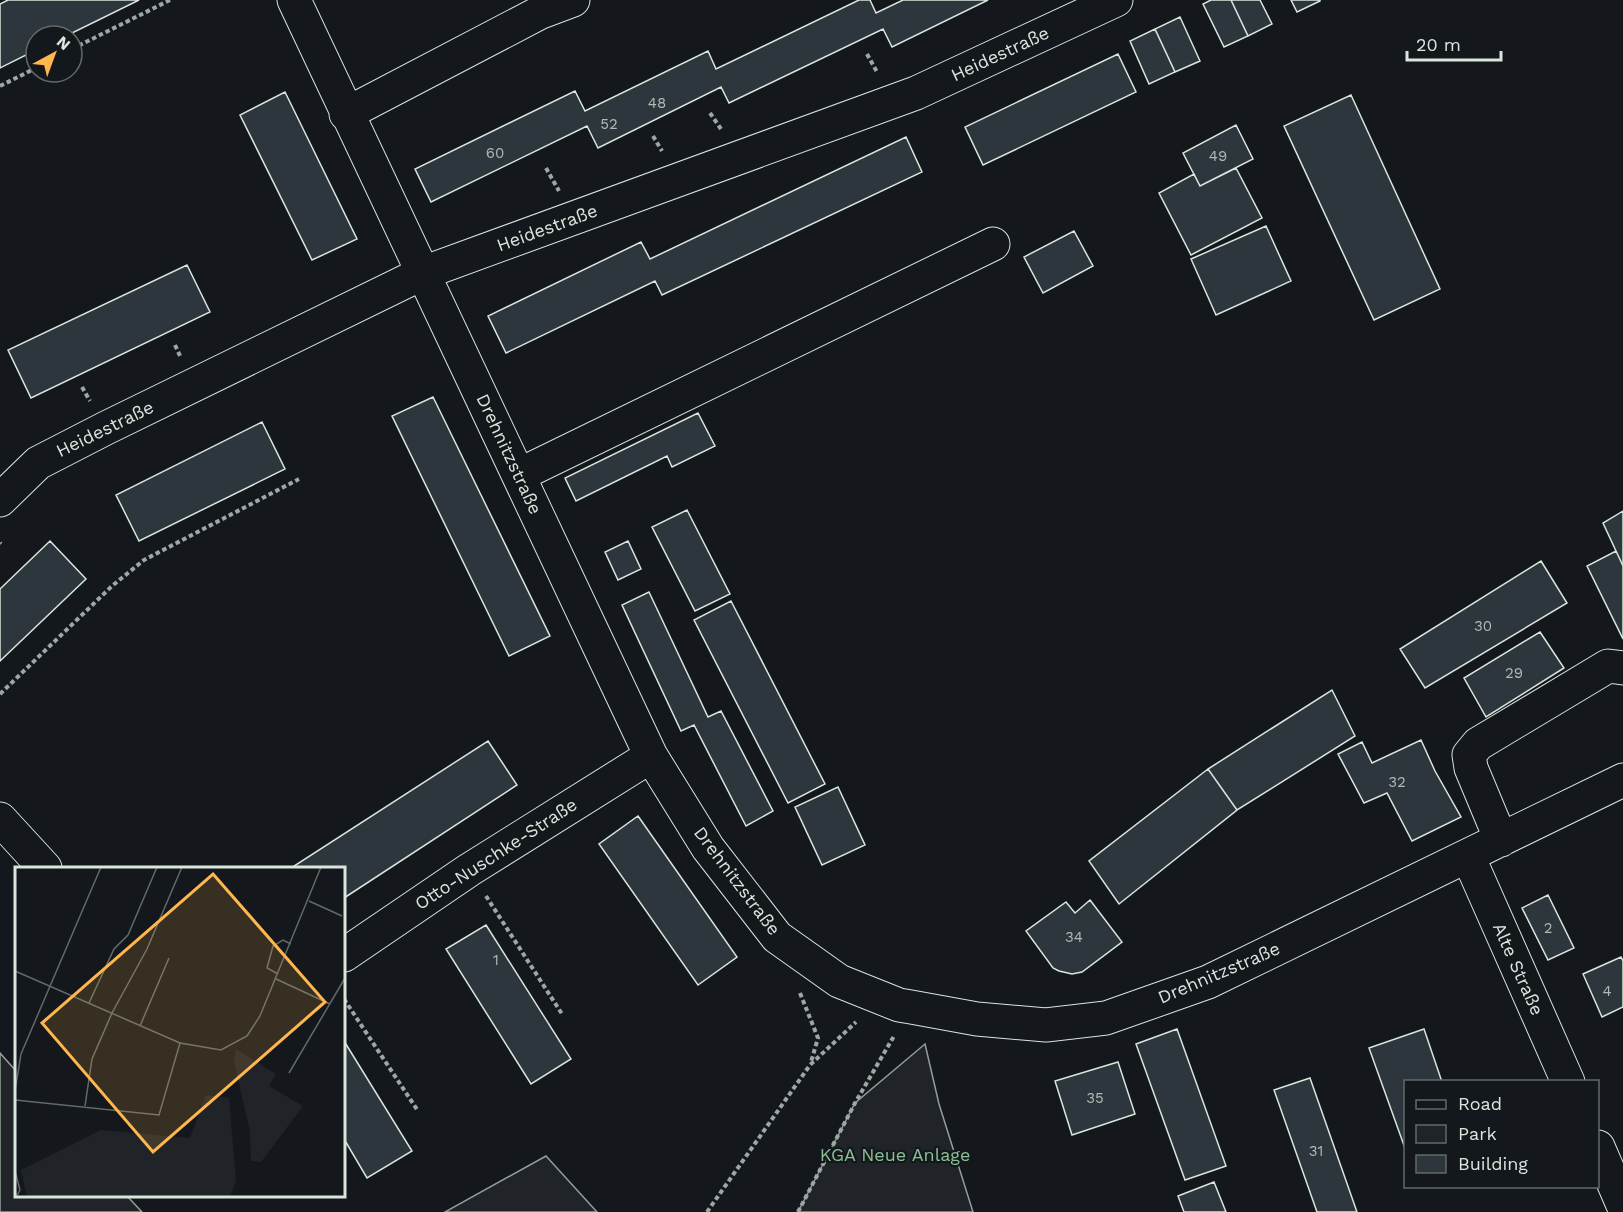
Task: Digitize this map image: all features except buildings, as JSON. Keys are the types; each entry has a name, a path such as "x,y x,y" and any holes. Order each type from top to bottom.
{"street":[{"name":"Drehnitzstraße","path":"294,0 651,756 708,848 777,937 838,981 898,1003 977,1019 1046,1025 1106,1018 1208,982 1623,780"},
{"path":"346,114 541,12 573,0"},
{"name":"Heidestraße","path":"0,500 38,463 423,273 916,93 1116,0"},
{"path":"519,475 993,244"},
{"path":"1501,840 1471,768 1469,755 1478,744 1608,666 1623,668"},
{"name":"Otto-Nuschke-Straße","path":"345,953 469,870 651,756"},
{"path":"0,819 44,867"},
{"name":"Alte Straße","path":"1468,856 1567,1080"},
{"path":"1599,1149 1623,1205"}],"path":[{"path":"84,44 170,0"},
{"path":"0,86 24,74"},
{"path":"0,694 112,586 144,560 299,479"},
{"path":"469,870 562,1014"},
{"path":"798,987 818,1038 810,1065"},
{"path":"345,1001 418,1111"},
{"path":"707,1212 810,1065 861,1018 898,1003"},
{"path":"798,1212 855,1103 898,1003"}],"green space":[{"name":"KGA Neue Anlage","path":"925,1044 939,1104 973,1212 798,1212 855,1103"},
{"path":"0,1053 15,1070 15,1197 128,1197 142,1212 0,1212"},
{"path":"546,1156 597,1212 445,1212"}]}
